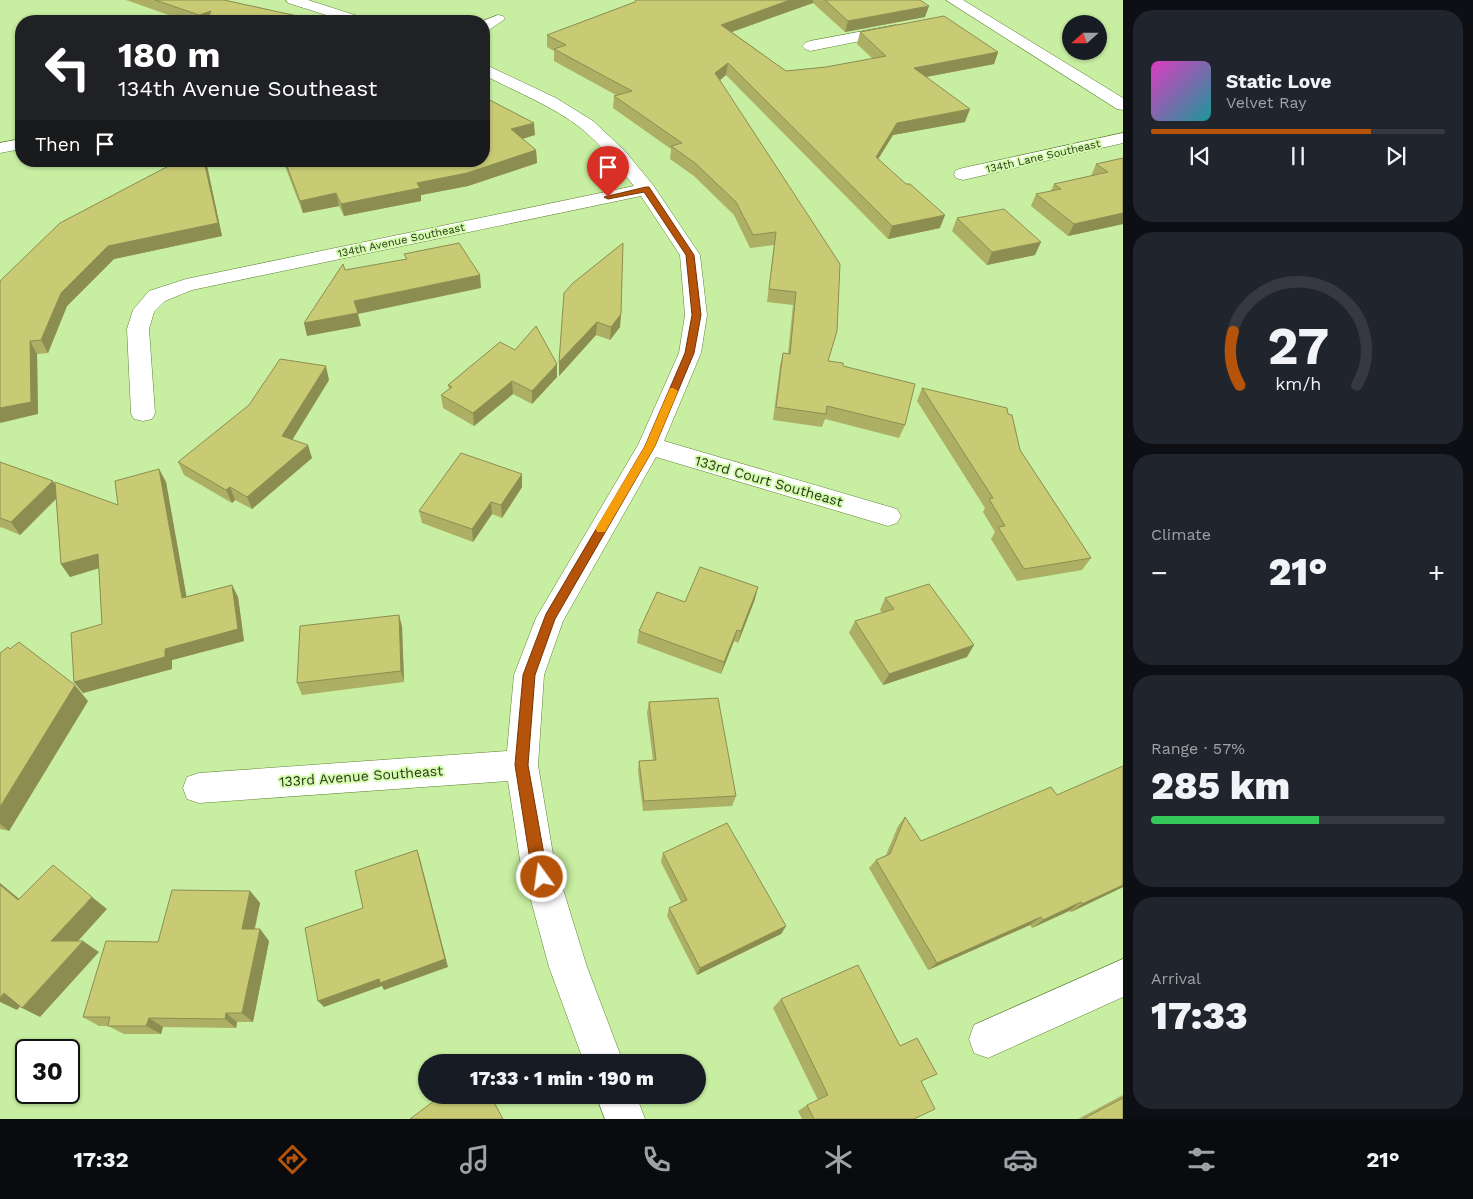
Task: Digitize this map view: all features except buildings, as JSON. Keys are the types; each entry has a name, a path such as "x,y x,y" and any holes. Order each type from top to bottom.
{"street":[{"path":"293,0 340,15"},
{"path":"953,0 1123,105"},
{"path":"956,18 976,14"},
{"path":"490,24 498,19"},
{"path":"810,46 908,28"},
{"path":"490,72 550,102 587,125 618,155 646,189 690,255 696,315 690,353 650,446 550,618 529,675 522,765 537,860 568,967 601,1054"},
{"name":"134th Lane Southeast","path":"963,174 1123,138"},
{"path":"0,148 15,145"},
{"name":"134th Avenue Southeast","path":"143,413 138,329 144,310 157,296 186,284 646,189"},
{"name":"133rd Court Southeast","path":"650,446 888,516"},
{"name":"133rd Avenue Southeast","path":"200,788 522,765"},
{"path":"988,1039 1123,978"},
{"path":"619,1104 625,1119"}],"slow traffic":[{"path":"601,529 650,446 673,391"}],"route":[{"path":"542,877 537,860 522,765 529,675 550,618 650,446 690,353 696,315 690,255 646,189 608,197"}]}
